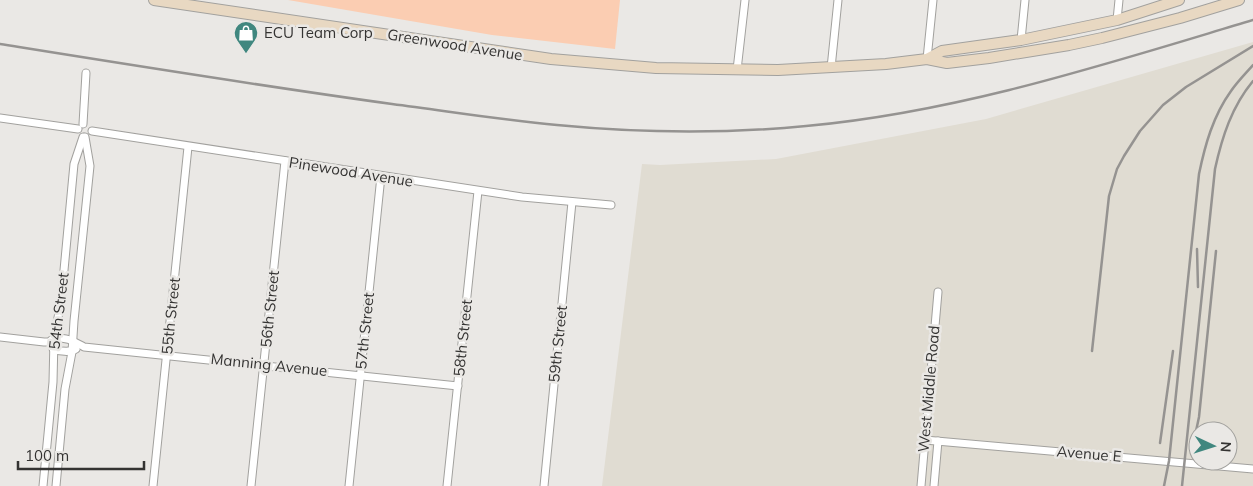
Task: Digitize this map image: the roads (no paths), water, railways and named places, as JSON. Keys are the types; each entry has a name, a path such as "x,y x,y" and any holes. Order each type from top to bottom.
{"main road":[{"name":"Greenwood Avenue","path":"154,0 524,56 639,67 737,70 831,68 927,59"},
{"path":"927,59 942,51 1021,40 1117,20 1179,0"},
{"path":"927,59 947,63 1069,45 1180,18 1239,0"}],"street":[{"path":"737,70 745,0"},
{"path":"831,68 838,0"},
{"path":"927,59 933,0"},
{"path":"1021,40 1025,0"},
{"path":"1117,20 1119,0"},
{"path":"0,118 81,126 89,125 92,131 89,136 84,137 80,134 81,126 86,73"},
{"name":"Pinewood Avenue","path":"92,131 478,191 612,205"},
{"name":"54th Street","path":"56,486 65,389 74,340 74,321 90,166 84,137"},
{"name":"54th Street","path":"51,340 60,313 74,164 84,137"},
{"name":"55th Street","path":"153,486 188,147"},
{"name":"56th Street","path":"251,486 285,162"},
{"name":"57th Street","path":"349,486 381,176"},
{"name":"58th Street","path":"447,486 478,191"},
{"name":"59th Street","path":"544,486 572,202"},
{"name":"West Middle Road","path":"921,486 938,292"},
{"path":"0,337 74,340 81,346 72,352 54,350 51,340"},
{"name":"Manning Avenue","path":"81,346 458,386"},
{"name":"54th Street","path":"43,486 53,382 54,350"},
{"name":"Avenue E","path":"925,440 1253,469"},
{"name":"West Middle Road","path":"934,486 938,441"}],"railway":[{"path":"0,44 294,90 516,121 619,130 681,132 775,129 863,119 920,110 1032,84 1253,20"},
{"path":"1092,351 1109,196 1117,169 1140,131 1163,105 1186,87 1253,46"},
{"path":"1164,486 1169,461 1199,174 1207,142 1219,110 1233,88 1253,65"},
{"path":"1182,486 1215,169 1229,122 1239,101 1253,81"},
{"path":"1197,249 1198,287"},
{"path":"1198,421 1216,251"},
{"path":"1160,443 1173,351"}],"place":[{"name":"ECU Team Corp","path":"246,54"}]}
